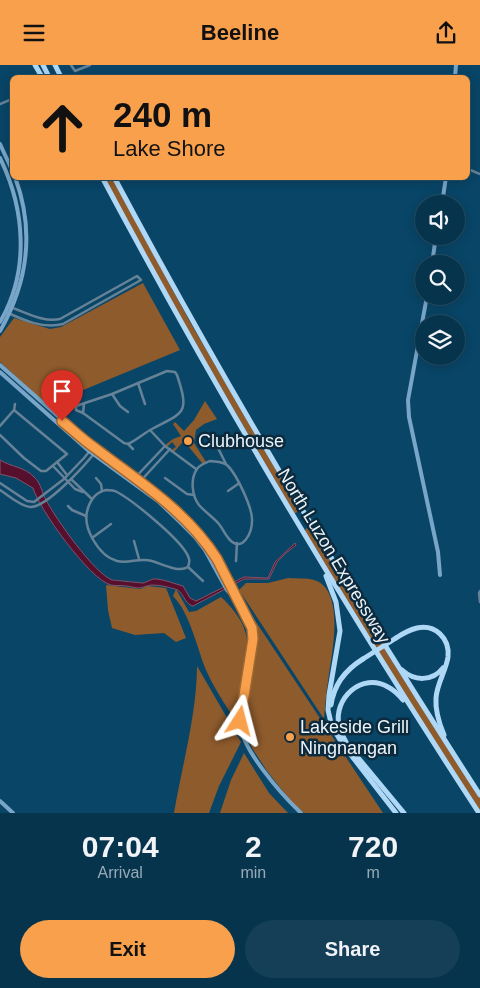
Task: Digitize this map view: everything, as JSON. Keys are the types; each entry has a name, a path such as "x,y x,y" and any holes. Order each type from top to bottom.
{"highway":[{"name":"North Luzon Expressway","path":"104,180 214,382 318,558 413,712 479,813"},
{"name":"North Luzon Expressway","path":"116,180 227,384 390,654 480,795"},
{"path":"318,558 333,593 339,623 339,641 328,702 332,727 396,813"},
{"path":"338,737 331,711 335,690 346,671 396,638 420,628 434,630 442,635 446,642 448,660 439,682 435,704 439,722 449,747"},
{"path":"390,654 407,674 419,679 428,678 437,673 448,660"},
{"path":"347,744 339,729 339,706 350,691 360,685 379,683 388,686 413,712"},
{"path":"334,725 347,744 404,813"}],"street":[{"path":"72,65 75,71 90,65"},
{"path":"0,144 10,166"},
{"path":"0,157 10,180 19,214 21,236 20,255 10,314 0,331"},
{"path":"0,321 11,305 22,276 26,255 25,213 17,180"},
{"path":"443,195 446,180"},
{"path":"20,255 26,255"},
{"path":"6,312 43,325 63,324 141,280 137,276 60,319 42,319 11,305"},
{"path":"425,305 408,400 409,417 438,552 440,575"},
{"path":"60,319 63,324"},
{"path":"0,365 93,447 135,477 182,515 210,548 249,619 253,634 240,726 248,747 268,776 290,803 301,813"},
{"path":"128,444 150,430 172,420 180,412 184,402 182,391 177,375 172,371 75,407 76,410 133,449"},
{"path":"0,372 89,451 159,502 195,537 212,561 227,590 237,599"},
{"path":"138,383 145,404"},
{"path":"112,394 128,412"},
{"path":"0,426 14,410 15,404"},
{"path":"83,413 84,404"},
{"path":"0,435 37,470 46,471 67,455 14,410"},
{"path":"150,430 165,446 197,469"},
{"path":"212,436 248,500 253,520 249,536 244,542 237,543 230,540 218,523 199,505 194,495 193,477 197,469 210,461 227,465"},
{"path":"132,481 165,446"},
{"path":"33,502 64,479 93,447"},
{"path":"136,486 170,449"},
{"path":"0,490 24,505 33,507 68,483 97,450"},
{"path":"56,462 83,492 92,499"},
{"path":"52,466 68,483 83,492"},
{"path":"146,467 149,470"},
{"path":"96,478 101,484 102,491"},
{"path":"165,478 186,494 194,495"},
{"path":"0,483 33,502"},
{"path":"228,491 238,484"},
{"path":"102,491 116,491 151,517 172,537 189,558 188,567 180,569 148,559 123,562 112,559 92,538 87,527 86,516 92,499 102,491"},
{"path":"33,502 33,507"},
{"path":"68,506 72,510 86,516"},
{"path":"92,538 111,524"},
{"path":"134,541 139,559"},
{"path":"236,561 237,543"},
{"path":"188,567 203,581"},
{"path":"480,591 478,593 480,602"},
{"path":"0,801 13,813"}],"shaded area":[{"path":"105,180 113,180 190,322 297,506 298,511 296,513 294,513 185,326"},
{"path":"143,283 180,350 47,405 0,362 0,337 14,318 50,329 61,327"},
{"path":"205,401 217,419 204,424 196,430 194,443 206,462 203,464 188,446 182,443 173,453 170,451 176,447 172,442 166,448 164,446 181,436 173,424 175,422 184,431 194,420"},
{"path":"0,460 26,471 36,479 51,509 76,544 104,575 112,580 143,583 153,579 164,580 183,586 190,598 196,601 244,577 268,578 275,562 295,543 296,545 277,562 269,579 244,579 193,606 188,603 178,590 152,585 138,588 111,585 91,571 66,543 37,498 33,488 16,478 0,474"},
{"path":"306,528 311,530 480,798 480,811 391,673 305,532"},
{"path":"288,578 316,580 327,590 332,601 334,629 324,719 239,590 246,583 268,583"},
{"path":"106,585 140,589 148,586 166,588 186,638 176,642 164,633 135,635 112,628"},
{"path":"176,589 189,612 196,611 221,597 234,611 244,628 247,640 235,720 206,670 189,621 173,596"},
{"path":"236,592 383,813 304,813 293,804 267,771 252,748 242,723 254,633 234,593"},
{"path":"197,666 241,742 219,786 209,813 174,813 195,702"},
{"path":"244,753 269,793 288,813 220,813 231,780"}],"place":[{"name":"Clubhouse","path":"188,441"},
{"name":"Lakeside Grill Ningnangan","path":"290,737"}],"route":[{"path":"62,421 93,447 163,498 182,515 217,559 249,619 253,634 240,721"}]}
